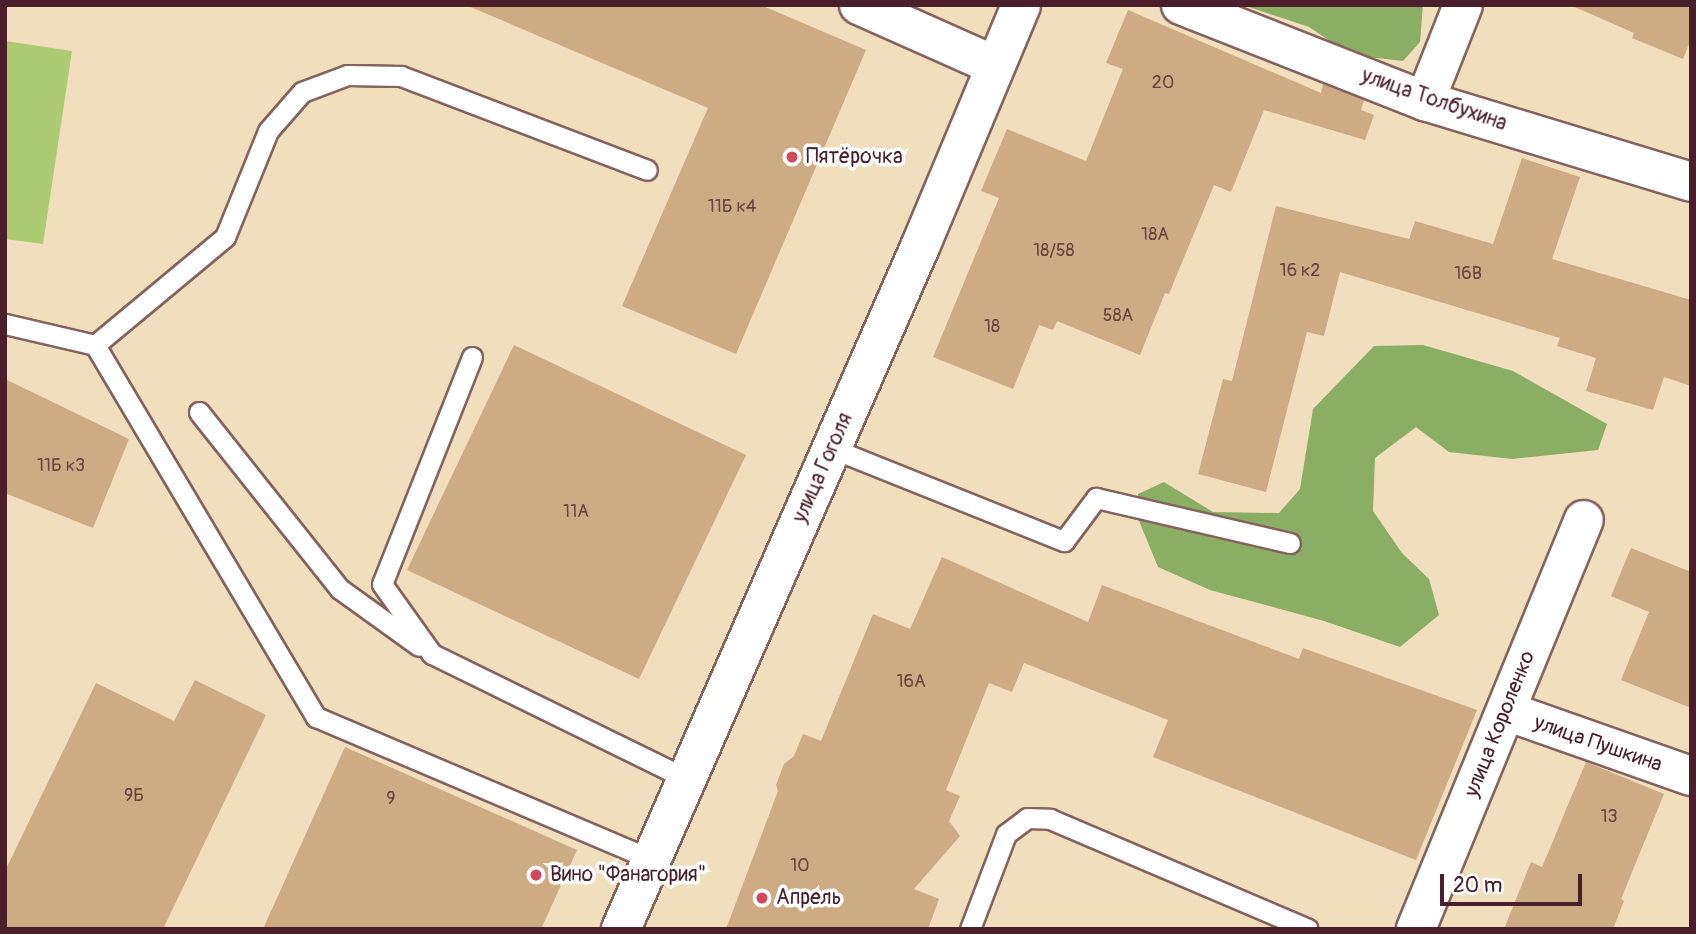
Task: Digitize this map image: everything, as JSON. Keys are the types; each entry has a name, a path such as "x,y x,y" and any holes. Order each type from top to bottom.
{"street":[{"path":"859,5 994,65"},
{"name":"улица Гоголя","path":"621,929 920,247 1021,5"},
{"name":"улица Толбухина","path":"1181,5 1425,101 1691,182"},
{"path":"1425,101 1463,5"},
{"name":"улица Короленко","path":"1416,929 1584,520"},
{"name":"улица Пушкина","path":"1506,711 1691,776"}],"lane":[{"path":"95,345 225,237 268,131 302,93 347,75 401,76 647,170"},
{"path":"5,324 95,345 316,717 651,859"},
{"path":"432,654 382,584 472,357"},
{"path":"199,412 340,589 432,654 687,779"},
{"path":"831,448 1064,541 1096,498 1290,543"},
{"path":"970,929 1006,834 1027,818 1050,819 1308,929"}],"green space":[{"path":"1243,5 1423,5 1420,42 1403,61 1351,55 1309,27"},
{"path":"5,41 72,51 43,244 5,239"},
{"path":"1423,345 1513,371 1607,424 1598,450 1512,459 1449,452 1416,427 1375,458 1373,511 1402,553 1429,579 1439,615 1400,647 1324,621 1210,590 1158,567 1137,516 1138,494 1164,482 1213,512 1279,513 1300,489 1313,409 1374,346"}],"building":[{"path":"466,5 761,5 866,50 736,354 622,306 708,108"},
{"path":"1570,5 1691,5 1691,39 1683,59 1632,38 1634,33"},
{"path":"1128,10 1321,93 1323,84 1364,100 1361,110 1374,115 1365,140 1264,110 1231,192 1214,185 1169,294 1165,293 1140,355 1057,321 1053,330 1039,325 1013,389 933,357 999,198 981,191 1007,129 1086,161 1123,69 1106,63"},
{"path":"1522,158 1580,177 1552,259 1691,300 1691,386 1664,377 1653,410 1586,391 1596,358 1557,346 1560,338 1340,272 1324,336 1307,332 1266,492 1198,474 1223,379 1232,381 1276,206 1409,239 1415,221 1493,244"},
{"path":"514,345 746,455 639,679 407,570"},
{"path":"5,379 129,439 93,528 5,493"},
{"path":"1631,548 1691,572 1691,708 1621,680 1649,612 1611,596"},
{"path":"942,557 1088,622 1102,585 1299,659 1303,648 1477,710 1416,860 1153,757 1168,720 1024,663 1012,692 989,683 946,790 960,796 949,821 960,836 914,889 939,899 928,929 726,929 778,791 776,785 784,764 794,756 803,734 821,741 873,614 910,629"},
{"path":"195,680 266,715 163,929 5,929 5,871 96,683 174,721"},
{"path":"345,747 577,850 541,929 263,929"},
{"path":"1586,762 1664,794 1621,899 1624,901 1613,929 1504,929 1531,862 1542,867"}],"place":[{"name":"Пятёрочка","path":"792,157"},
{"name":"Вино \"Фанагория\"","path":"536,875"},
{"name":"Апрель","path":"762,898"}]}
